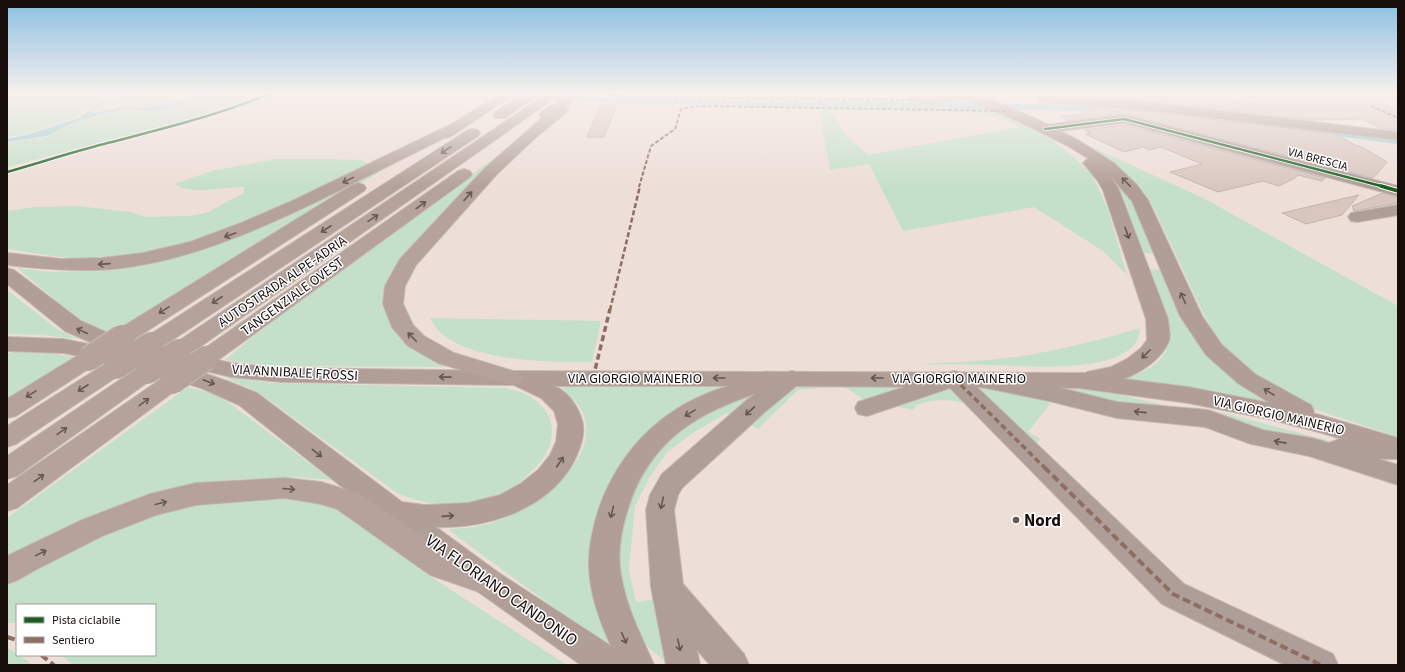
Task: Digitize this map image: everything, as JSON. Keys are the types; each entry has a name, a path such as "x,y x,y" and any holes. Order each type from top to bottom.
{"highway":[{"path":"7,259 52,264 96,265 132,261 201,245 236,233 282,212 463,124"},
{"name":"AUTOSTRADA ALPE-ADRIA","path":"7,438 151,344 502,124"},
{"name":"AUTOSTRADA ALPE-ADRIA","path":"7,469 506,124"},
{"name":"TANGENZIALE OVEST","path":"7,500 206,358 510,124"},
{"path":"512,378 446,358 416,341 403,327 393,304 395,286 407,263 490,172 544,124"},
{"path":"7,410 458,126"},
{"path":"7,572 26,560 92,528 150,505 196,494 285,488 321,493 347,501 441,566 488,582"}],"main road":[{"path":"1035,124 1085,149 1103,161 1130,186 1140,200 1191,316 1203,334 1224,360 1253,383 1282,401 1327,425"},
{"path":"1045,129 1082,155 1105,179 1111,190 1157,320 1158,340 1149,353 1136,364 1118,373 1079,380"},
{"path":"1136,260 1168,263"},
{"name":"VIA ANNIBALE FROSSI","path":"7,274 72,326 85,333 231,370 282,375 512,378"},
{"name":"VIA ANNIBALE FROSSI","path":"7,344 63,346 85,349 202,379 225,388 248,399 395,513"},
{"path":"395,513 444,517 488,510 510,503 528,493 554,471 564,456 569,441 572,426 569,413 564,405 552,393 536,385 512,378"},
{"name":"VIA GIORGIO MAINERIO","path":"512,378 963,378 1079,380 1128,386 1228,402 1327,425 1391,448"},
{"path":"637,665 617,621 609,595 605,573 605,549 608,526 620,486 630,466 656,436 699,408 746,388 792,378"},
{"name":"VIA FLORIANO CANDONIO","path":"395,513 488,582 610,665"}],"street":[{"name":"VIA BRESCIA","path":"1045,129 1082,124"},
{"name":"VIA BRESCIA","path":"1144,124 1398,191"},
{"path":"1300,124 1398,136"},
{"path":"1357,216 1398,210"},
{"path":"683,665 667,587 660,510 666,488 757,405 792,378"},
{"path":"963,378 1173,594 1321,665"},
{"path":"867,408 963,378 1049,393 1117,410 1208,419"},
{"path":"1128,386 1208,419 1260,438 1312,447 1398,475"},
{"path":"1312,447 1391,448"},
{"path":"667,587 688,615 732,665"}],"green space":[{"path":"7,124 55,124 29,133 7,137"},
{"path":"71,124 170,124 7,167 7,143 47,137"},
{"path":"822,124 839,124 848,138 868,155 1020,127 1014,124 1026,124 1038,130 1068,152 1092,175 1108,210 1127,275 1103,251 1034,207 903,231 869,164 830,170"},
{"path":"1072,138 1203,198 1398,306 1398,437 1311,408 1257,378 1229,353 1219,341 1204,315 1150,200 1133,181 1114,165"},
{"path":"506,149 397,265 390,279 386,292 385,304 387,315 399,335 421,354 445,367 272,366 225,360 251,338"},
{"path":"402,158 117,335 97,328 77,318 17,268 51,272 85,271 148,262"},
{"path":"276,159 362,160 370,165 272,211 204,238 169,248 133,255 97,258 52,256 7,249 7,211 35,207 77,206 130,212 147,217 188,216 206,213 244,193 244,187 199,190 182,188 175,184 211,171"},
{"path":"1104,171 1130,193 1155,254 1143,253 1119,192"},
{"path":"1147,269 1164,270 1191,332 1201,347 1277,406 1168,385 1125,379 1150,368 1157,363 1166,350 1169,341 1169,331"},
{"path":"7,290 57,329 78,339 41,335 7,334"},
{"path":"430,318 601,321 592,362 574,362 528,360 479,352 458,344 441,333"},
{"path":"1140,328 1136,341 1127,351 1115,358 1081,365 1041,367 916,364 987,360 1029,355 1085,343"},
{"path":"12,352 51,353 78,358 7,403 7,354"},
{"path":"224,377 273,383 506,388 519,391 531,397 541,405 548,415 552,435 550,445 539,464 522,481 509,489 477,501 451,505 427,503 397,493 269,400 257,392"},
{"path":"925,384 866,401 843,386 798,390 758,429 746,422 788,391 800,387"},
{"path":"561,385 732,386 608,490 614,652 450,531 450,529 483,525 517,512 534,502 566,475 577,460 584,443 586,426 583,413 577,403"},
{"path":"1054,386 1106,391 1171,407 1121,406"},
{"path":"188,387 214,394 228,402 332,480 296,477 226,480 189,487 7,563 7,518"},
{"path":"971,388 1009,391 1041,396 1050,404 1028,432 1041,439 1034,444"},
{"path":"945,389 955,391 970,404 950,401 930,401 916,405 914,410 889,405"},
{"path":"764,391 735,417 727,413 691,434 667,452 648,480 635,506 629,569 636,602 662,598 674,665 660,657 647,646 636,632 621,597 617,541 634,477 670,437 705,411"},
{"path":"1189,406 1231,415 1338,443 1273,435 1240,426"},
{"path":"288,497 320,503 347,514 425,573 567,665 74,665 61,656 156,656 156,604 16,604 16,623 7,623 7,579 89,537 188,503"},
{"path":"7,648 16,652 16,656 20,656 33,665 7,665"}],"water":[{"path":"60,124 70,124 47,136 7,142 7,139 30,134"}],"building":[{"path":"593,124 609,124 604,137 587,137"},
{"path":"1164,124 1255,124 1335,134 1357,146 1362,147 1387,162 1373,178"},
{"path":"1373,124 1398,124 1398,130 1380,128"},
{"path":"1124,125 1325,178 1322,181 1298,175 1279,186 1263,181 1218,192 1170,172 1202,164 1161,147 1149,150 1143,147 1124,152 1085,134 1091,133 1084,130"},
{"path":"1383,193 1398,197 1398,203 1354,211 1352,206"},
{"path":"1359,195 1342,215 1306,224 1282,213"}],"waterway":[{"path":"1270,124 1398,140"}],"marked path":[{"path":"593,378 647,156 651,146 675,129 676,124"},
{"path":"954,378 1173,594 1321,665"},
{"path":"7,637 16,640"},
{"path":"42,656 54,665"}],"cycle path":[{"path":"7,172 103,144 181,124"},
{"path":"1045,129 1082,124"},
{"path":"1144,124 1398,191"}],"place":[{"name":"Nord","path":"1016,520"}]}
